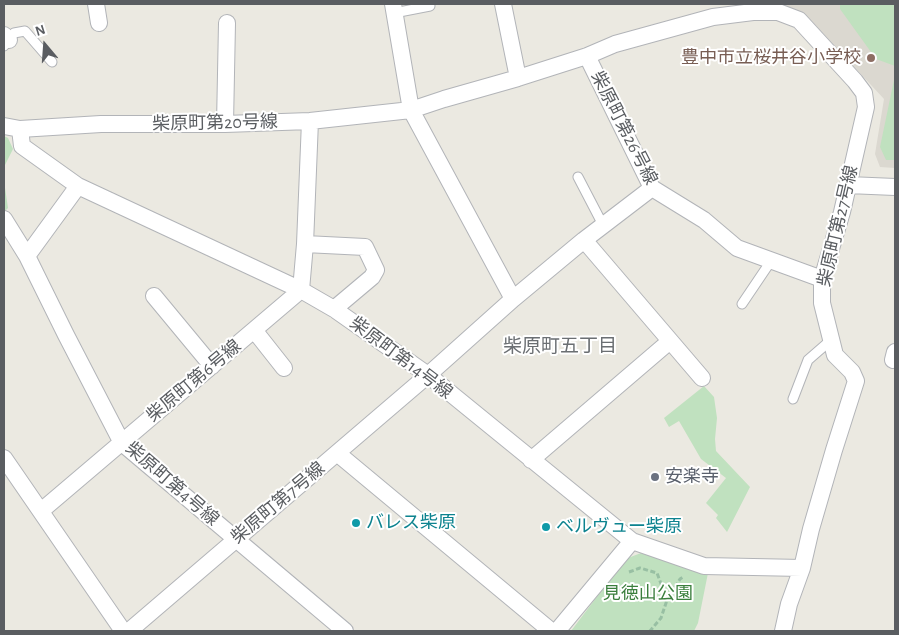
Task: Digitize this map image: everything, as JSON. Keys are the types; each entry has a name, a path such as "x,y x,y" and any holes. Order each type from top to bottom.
{"street":[{"path":"96,4 99,24"},
{"path":"503,4 518,78"},
{"path":"393,8 411,110 512,299"},
{"name":"柴原町第27号線","path":"587,56 615,44 710,11 778,12 799,20 864,93 866,108 842,212 822,279 822,303 835,355 852,372 856,381 831,459 783,631"},
{"path":"225,124 228,23"},
{"name":"柴原町第20号線","path":"12,127 310,121 411,110 587,56"},
{"name":"柴原町第26号線","path":"587,56 652,188 704,220 737,248 822,279"},
{"path":"301,290 305,244 310,121"},
{"name":"柴原町第14号線","path":"12,127 22,146 78,186 301,290 334,309 428,375 632,541 704,566 802,568"},
{"path":"848,185 895,187"},
{"path":"27,256 78,186"},
{"name":"柴原町第7号線","path":"129,631 428,375 512,299 584,240 652,188"},
{"name":"柴原町第4号線","path":"4,219 27,256 122,443 345,631"},
{"path":"584,240 702,378"},
{"path":"305,244 365,247 376,270 372,277 334,309"},
{"name":"柴原町第6号線","path":"41,511 301,290"},
{"path":"154,296 212,366"},
{"path":"254,330 284,368"},
{"path":"531,460 670,341"},
{"path":"337,453 551,631"},
{"path":"4,458 123,631"},
{"path":"557,631 632,541"}],"lane":[{"path":"393,8 430,6"},
{"path":"6,40 14,33 24,31 52,62"},
{"path":"578,177 603,225"},
{"path":"742,304 772,261"},
{"path":"793,399 808,360 831,340"}],"path":[{"path":"613,564 624,574 640,568 657,573 666,600"},
{"path":"650,631 662,618 666,600 680,579 704,570 704,566"}],"shaded area":[{"path":"727,4 782,4 729,5"},
{"name":"豊中市立桜井谷小学校","path":"782,4 895,4 895,168 880,167 875,154 884,99 807,16"}],"green space":[{"path":"840,4 895,4 895,66 876,59 840,9"},
{"path":"895,75 895,160 886,160 880,147"},
{"path":"4,136 8,138 13,149 5,165 4,181"},
{"path":"4,181 8,208 4,212"},
{"path":"704,386 714,397 717,418 716,451 750,487 727,532 716,518 718,515 706,503 726,478 701,459 679,421 669,427 664,418"},
{"name":"見徳山公園","path":"641,553 708,573 698,623 694,631 571,631 628,558"}],"place":[{"name":"豊中市立桜井谷小学校","path":"871,58"},
{"name":"安楽寺","path":"655,477"},
{"name":"バレス柴原","path":"356,523"},
{"name":"ベルヴュー柴原","path":"546,527"}],"district":[{"name":"柴原町五丁目","path":"560,346"}]}
